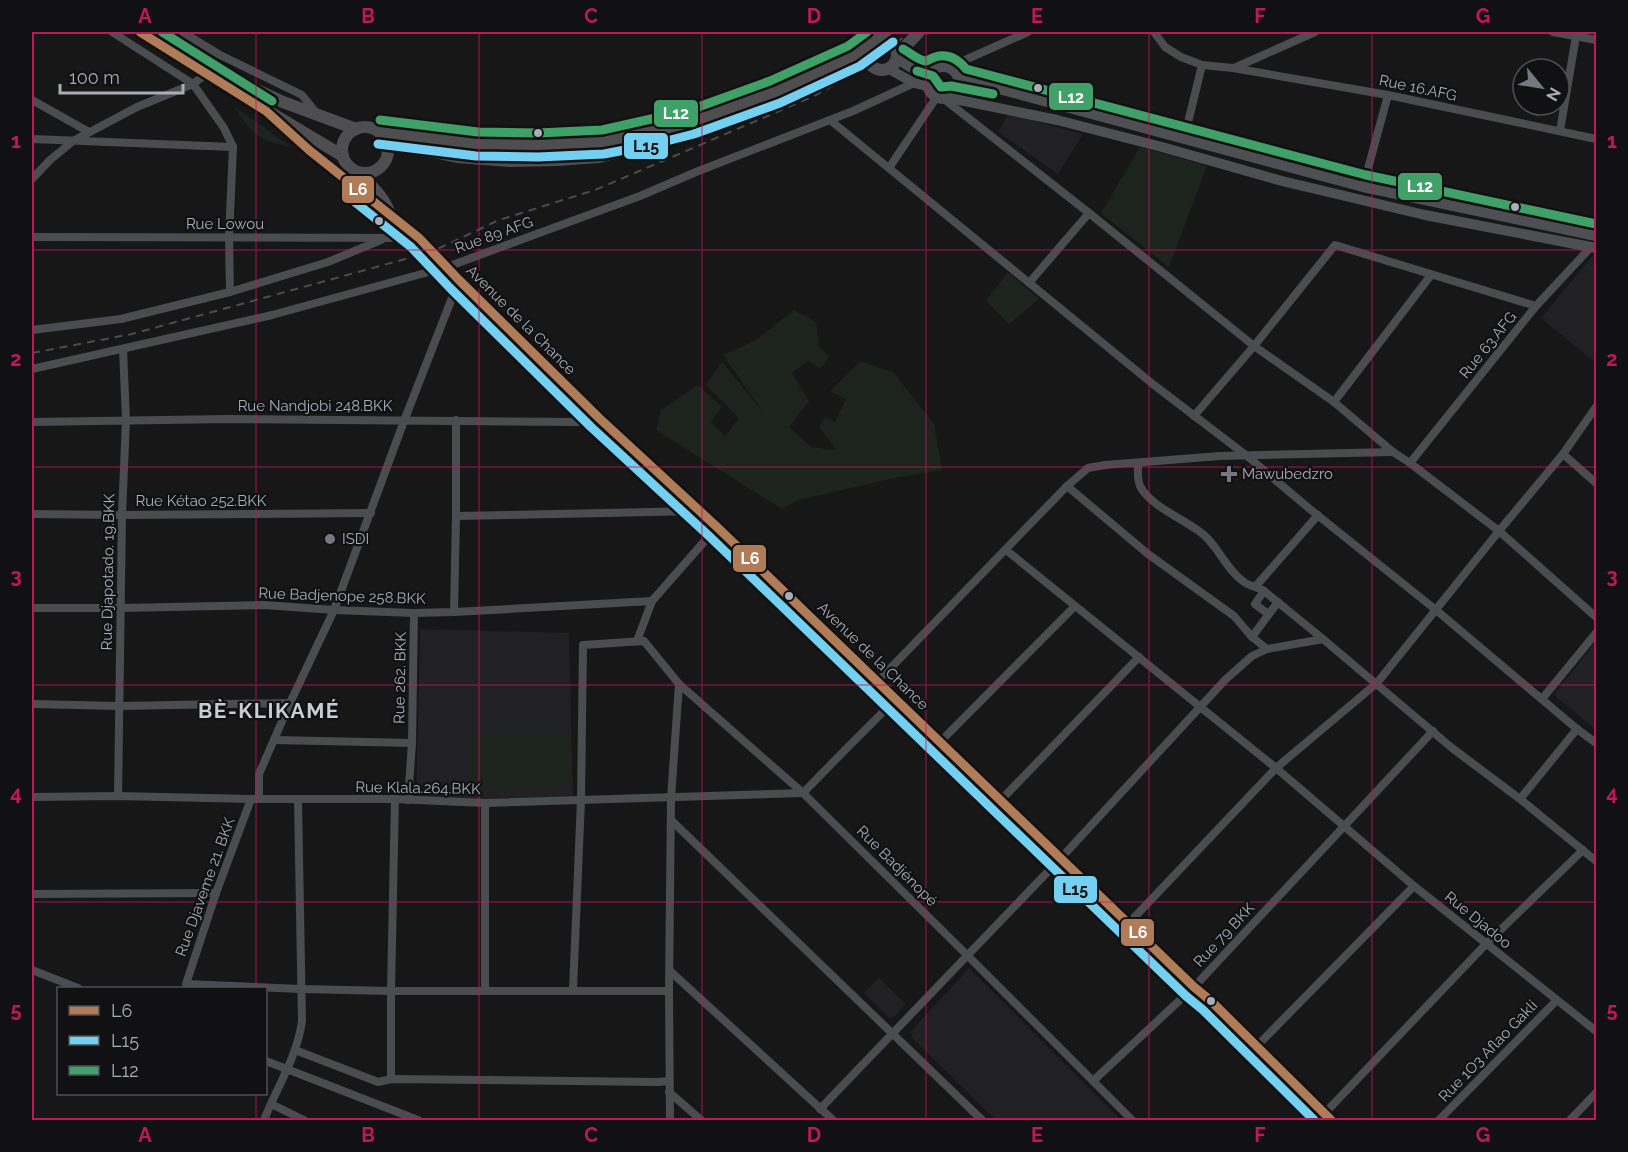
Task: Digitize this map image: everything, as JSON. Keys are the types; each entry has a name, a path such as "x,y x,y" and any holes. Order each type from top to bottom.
{"highway":[{"path":"140,32 343,156"},
{"path":"160,32 236,80 283,102 356,129"},
{"path":"886,32 867,50 868,62 879,70 893,66 898,56 919,32"},
{"path":"379,132 477,144 538,145 603,142 690,123 775,92 854,56 879,39 888,40 895,45 898,56"},
{"path":"388,145 457,157 510,161 599,157 684,136 722,123 783,101 868,62"},
{"path":"266,111 362,194"},
{"path":"364,127 379,132 388,145 386,160 381,167 375,171 355,170 346,163 343,148 350,134 364,127"}],"main road":[{"path":"898,56 915,70 929,74 940,68 947,68 957,77 1002,90 1363,188 1594,242"},
{"path":"889,69 927,86"},
{"path":"929,74 927,86 929,93 944,99 1057,120 1282,181 1425,215 1594,242"},
{"path":"944,99 957,91 957,77"},
{"path":"355,170 354,180 362,194"},
{"name":"Avenue de la Chance","path":"355,170 377,190 389,208 391,216"},
{"name":"Avenue de la Chance","path":"362,194 419,238 599,418 941,741 1211,1001 1327,1117"}],"street":[{"path":"112,32 194,84 224,129 233,147 229,237 230,292"},
{"path":"182,32 220,55 302,95 318,115"},
{"path":"947,68 1028,32"},
{"name":"Rue 16.AFG","path":"1154,32 1165,47 1181,57 1202,65 1233,68 1388,95 1596,139"},
{"path":"1233,68 1315,32"},
{"path":"1553,32 1578,34 1596,40"},
{"path":"1560,131 1578,34"},
{"path":"207,61 220,55"},
{"path":"957,77 961,61"},
{"path":"1184,139 1202,65"},
{"path":"32,179 73,141 136,107 194,84 206,74"},
{"name":"Rue 89 AFG","path":"32,369 272,315 447,267 630,200 830,120 914,82"},
{"path":"1363,188 1388,95"},
{"path":"889,168 944,99 1254,346 1334,402 1393,452 1499,531 1596,617"},
{"path":"32,100 89,132"},
{"path":"830,120 1194,416 1247,456 1596,743"},
{"path":"32,139 233,147"},
{"path":"1029,283 1089,213"},
{"path":"1594,242 1596,221"},
{"name":"Rue Lowou","path":"32,237 419,238"},
{"path":"32,330 120,319 230,292 328,262 386,238"},
{"name":"Rue 63.AFG","path":"1410,463 1536,306 1594,242"},
{"path":"1194,416 1335,245 1536,306"},
{"path":"1334,402 1431,275"},
{"name":"Rue Djaveme 21. BKK","path":"255,987 186,984 216,893 255,799 259,774 334,610 459,280"},
{"name":"Rue Djapotado. 19.BKK","path":"118,796 122,515 126,420 123,349"},
{"path":"1129,923 1275,768 1377,683 1563,454 1596,407"},
{"name":"Rue Nandjobi 248.BKK","path":"32,422 456,420 579,422 599,418"},
{"path":"454,612 456,420"},
{"path":"878,681 1067,486 1088,468 1220,456 1393,452"},
{"path":"1563,454 1596,483"},
{"path":"1137,463 1140,485 1147,495 1174,517 1204,535 1230,569 1246,584 1256,586 1278,602 1452,748 1520,799 1596,861"},
{"path":"1067,486 1148,554 1234,616 1252,637 1267,649"},
{"path":"456,516 700,512"},
{"name":"Rue Kétao 252.BKK","path":"32,514 370,513"},
{"path":"1256,586 1318,515"},
{"path":"573,990 581,800 583,645 637,641 652,601 717,527"},
{"name":"Rue Djadoo","path":"1006,550 1275,768 1414,886 1596,1031"},
{"path":"1264,591 1254,604 1268,614"},
{"name":"Rue Badjenope 258.BKK","path":"32,608 264,605 414,613 652,601"},
{"path":"1252,637 1278,602"},
{"path":"941,741 1075,606"},
{"name":"Rue 262. BKK","path":"408,800 412,743 414,613"},
{"path":"1542,699 1596,633"},
{"path":"820,1109 1061,858 1225,680 1252,656 1267,649 1323,639"},
{"name":"Rue Badjénopé","path":"637,641 644,641 679,684 803,794 1132,1120"},
{"path":"1001,800 1138,657"},
{"path":"670,1120 671,798 679,684"},
{"path":"803,794 896,699"},
{"path":"32,704 119,706 290,703"},
{"path":"1520,799 1577,729"},
{"name":"Rue 79 BKK","path":"1093,1081 1194,987 1433,731"},
{"name":"Rue 262. BKK","path":"275,741 412,743"},
{"name":"Rue Klala.264.BKK","path":"32,797 118,796 485,803 803,794"},
{"path":"264,1120 288,1070 300,1036 302,1021 298,800"},
{"path":"391,1078 395,800"},
{"path":"485,803 485,990"},
{"path":"672,821 982,1120"},
{"path":"1309,1120 1327,1117 1486,944 1583,850"},
{"path":"1257,1046 1414,886"},
{"path":"32,894 216,893"},
{"path":"32,970 75,987"},
{"path":"670,970 833,1120"},
{"name":"Rue Djaveme 21. BKK","path":"267,988 301,989"},
{"path":"301,989 669,991"},
{"name":"Rue 1O3 Aflao Gakli","path":"1438,1120 1557,1000"},
{"path":"295,1050 378,1082 391,1078 669,1081"},
{"path":"267,1061 417,1120"},
{"path":"669,1092 701,1120"},
{"path":"1570,1120 1596,1093"},
{"path":"271,1104 304,1120"}],"shaded area":[{"path":"234,106 291,147 256,135"},
{"path":"1008,114 1083,134 1058,174 998,132"},
{"path":"1140,147 1207,166 1169,267 1101,213"},
{"path":"1596,253 1596,363 1541,318"},
{"path":"1008,272 1039,299 1009,324 986,301"},
{"path":"794,310 816,322 819,346 829,357 820,369 808,361 792,373 809,401 789,427 811,447 836,450 819,427 825,417 835,422 846,399 830,391 861,361 894,373 934,424 942,470 894,478 799,500 782,509 656,430 661,410 698,385 722,407 711,422 725,436 739,418 706,385 722,362 763,412 723,355 756,340"},
{"path":"420,629 569,633 573,797 416,798"},
{"path":"1596,641 1596,730 1554,695"},
{"path":"470,734 570,734 570,790 470,790"},
{"path":"969,968 1121,1120 996,1120 912,1038 911,1031"},
{"path":"879,978 906,1004 893,1018 889,1018 864,993"}],"railway":[{"path":"32,353 132,334 431,252 499,220 595,190 812,97 870,65 908,32"}],"transit line":[{"name":"L6","path":"140,32 266,111 309,150 419,238 599,418 717,527 1211,1001 1331,1120"},
{"name":"L12","path":"162,32 272,101"},
{"name":"L12","path":"380,120 478,132 538,133 602,130 687,111 770,81 848,46 867,32"},
{"name":"L15","path":"378,144 476,156 538,157 604,154 651,145 694,134 780,103 860,66 893,42"},
{"name":"L12","path":"903,49 923,61 948,56 960,62 966,69 1366,175 1596,224"},
{"name":"L12","path":"917,71 933,76 941,87 951,86 993,94"},
{"name":"L15","path":"355,202 411,247 591,427 709,536 1203,1010 1314,1120"}],"place":[{"name":"Mawubedzro","path":"1229,474"},
{"name":"ISDI","path":"330,539"}],"district":[{"name":"BÈ-KLIKAMÉ","path":"269,710"}]}
